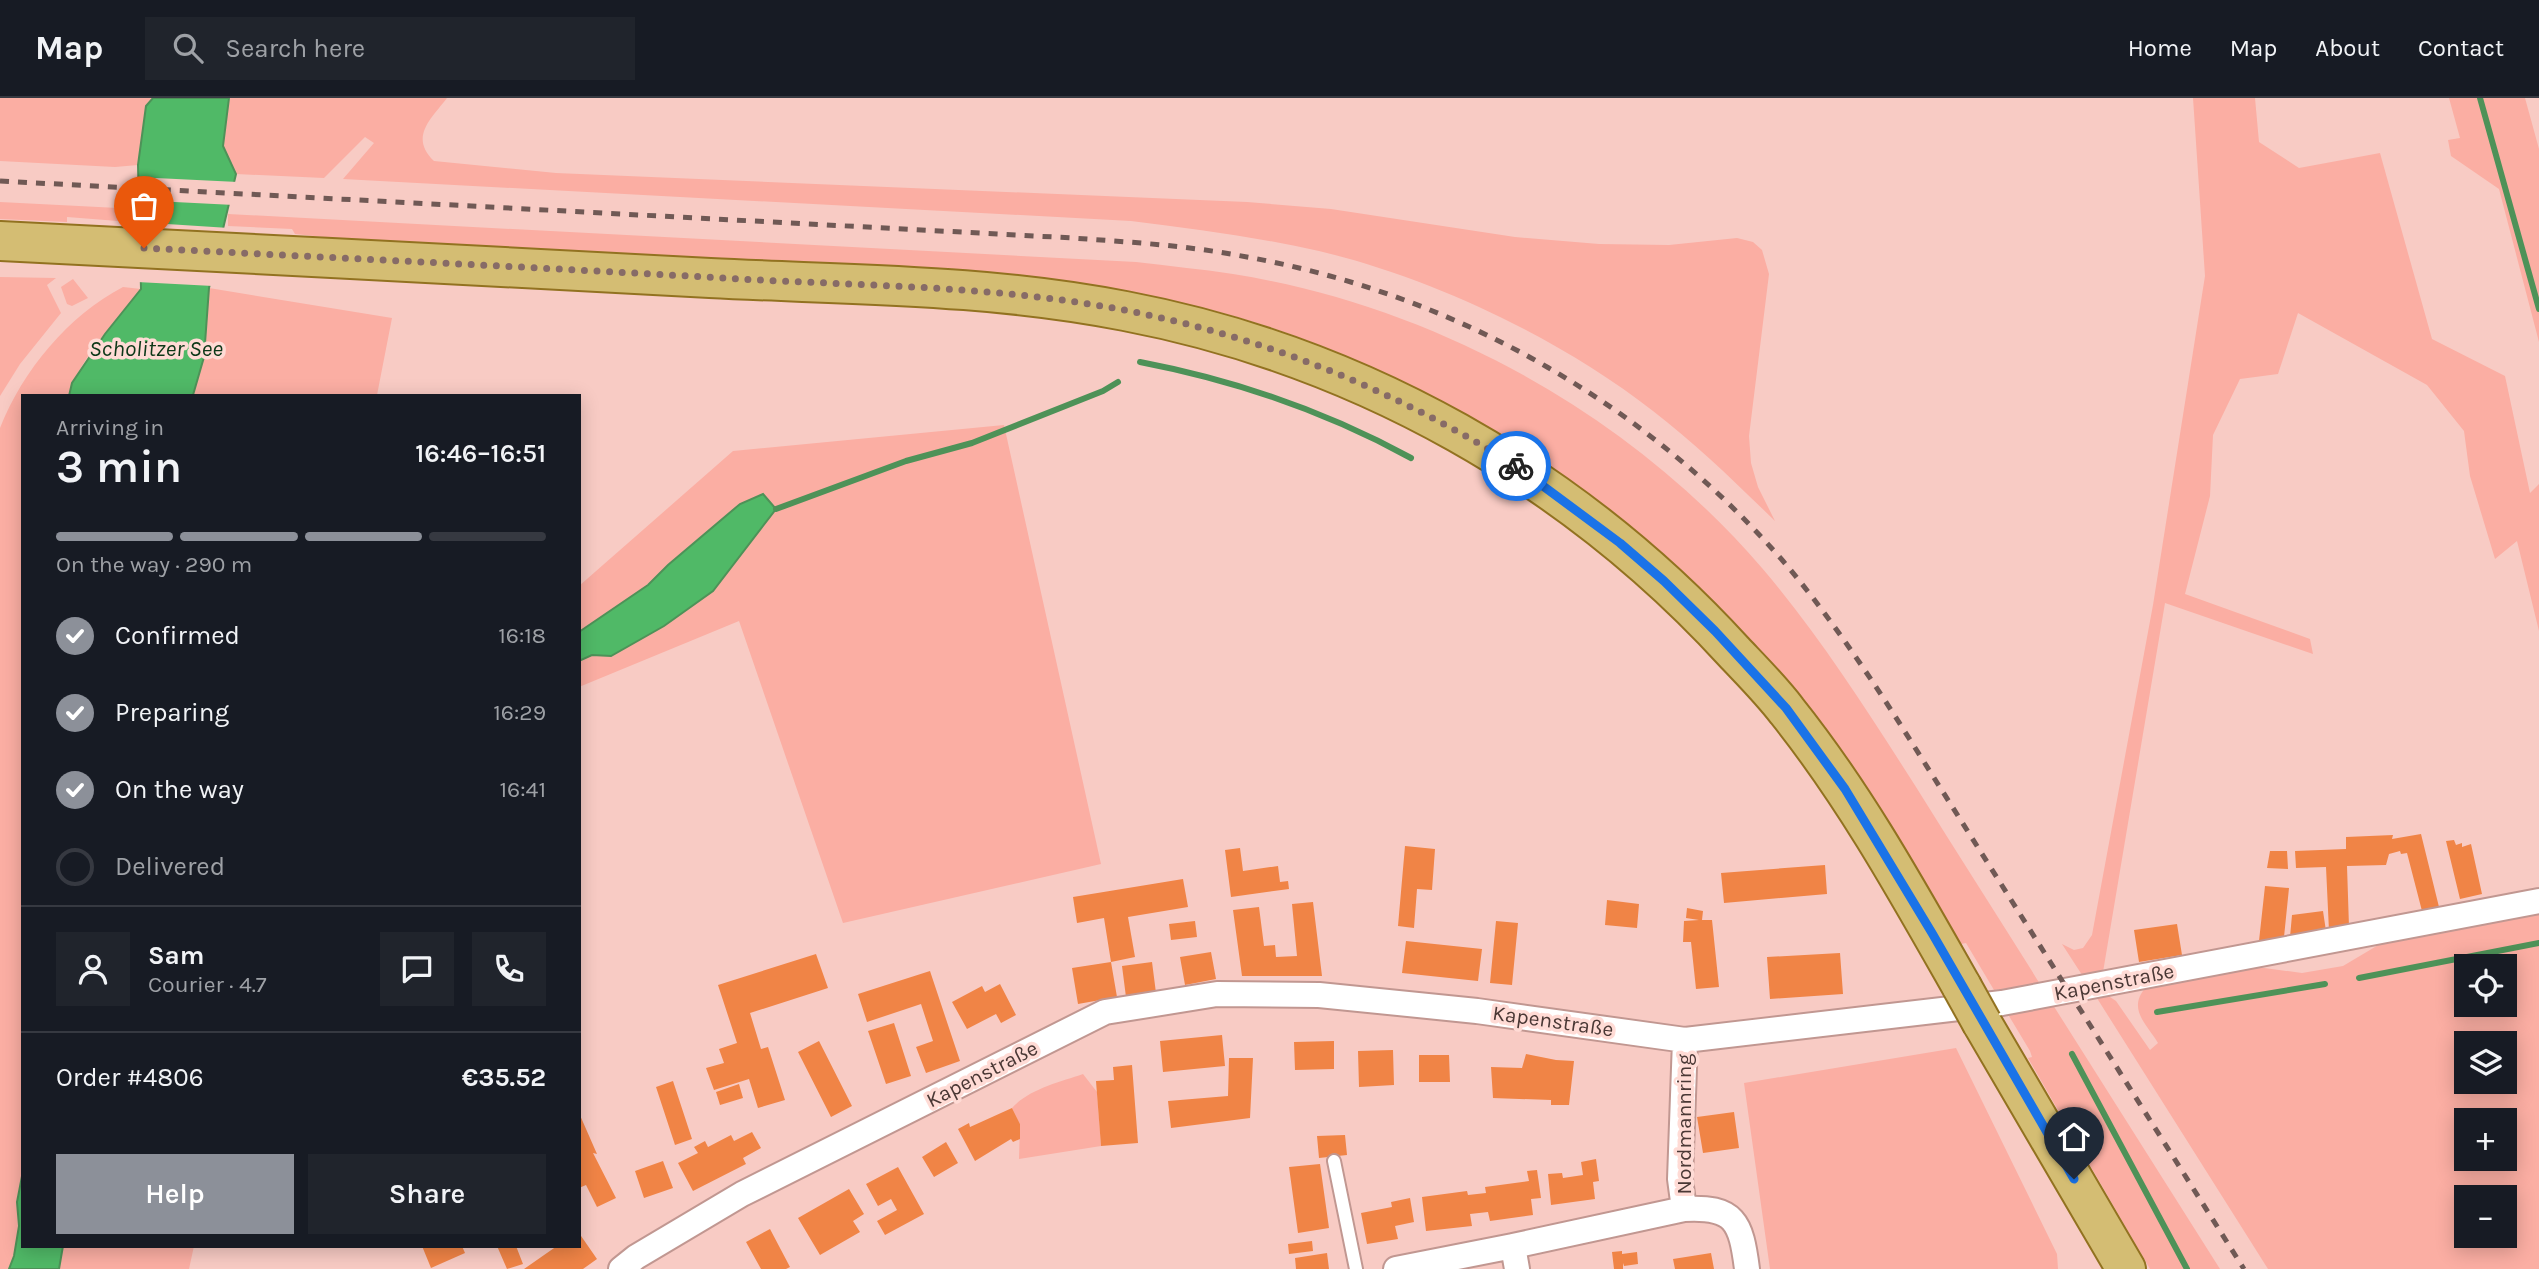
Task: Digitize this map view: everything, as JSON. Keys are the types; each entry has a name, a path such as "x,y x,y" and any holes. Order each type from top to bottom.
{"main road":[{"path":"0,242 956,291 1069,302 1121,310 1227,335 1290,355 1372,388 1480,443 1548,488 1620,543 1715,631 1786,708 1845,789 2126,1269"}],"street":[{"name":"Kapenstraße","path":"621,1269 636,1256 742,1194 1105,1012 1217,994 1318,995 1477,1011 1685,1040 2002,1003 2539,901"},
{"name":"Nordmannring","path":"1684,1209 1680,1179 1685,1040"},
{"name":"Nordmannring","path":"1396,1269 1515,1258 1684,1209 1709,1208 1731,1217 1743,1237 1747,1269"}],"lane":[{"path":"1334,1161 1356,1269"}],"shaded area":[{"path":"0,98 153,98 146,106 138,165 115,167 0,161"},
{"path":"229,98 447,98 429,121 423,136 423,144 434,161 556,173 1247,202 1331,209 1515,237 1599,244 1669,245 1737,238 1753,242 1762,250 1769,274 1749,436 1751,463 1758,487 1775,521 1669,424 1578,359 1494,314 1451,295 1406,277 1319,251 1202,230 1131,221 343,179 374,143 365,137 324,178 236,174 223,146"},
{"path":"2193,98 2255,98 2259,142 2299,168 2380,153 2432,339 2505,376 2530,493 2539,484 2539,631 2517,541 2495,559 2470,476 2464,431 2427,385 2298,313 2278,374 2240,379 2213,435 2210,496 2185,594 2310,639 2313,654 2165,603 2102,978 2084,978 2062,944 2074,950 2083,948 2092,935 2153,605 2205,276"},
{"path":"2449,98 2525,98 2539,149 2539,342 2499,189 2451,156 2448,140 2460,138"},
{"path":"0,202 118,208 118,221 67,217 67,222 0,219"},
{"path":"228,214 1136,262 1233,274 1308,289 1382,312 1454,340 1523,375 1589,415 1652,461 1709,512 1762,568 1824,647 2040,984 1994,990 1966,943 1961,944 1921,876 1834,743 1786,680 1737,626 1697,588 1637,535 1537,460 1484,426 1374,368 1316,344 1221,313 1148,296 1075,285 964,273 343,239 295,234 292,229 228,226"},
{"path":"0,277 56,278 47,285 61,313 20,364 0,396"},
{"path":"73,279 88,298 72,306 67,304 61,287"},
{"path":"123,287 141,289 89,354 69,394 21,394 21,1181 17,1200 17,1244 9,1269 0,1269 0,428 21,386 50,347 66,329 103,299"},
{"path":"209,288 392,318 377,394 194,394 204,357"},
{"path":"1004,425 1101,864 843,923 739,621 581,686 581,584 733,451"},
{"path":"2539,911 2539,1269 2268,1269 2095,995 2104,993 2116,1001 2150,1050 2158,1043 2138,1009 2138,1002 2146,987 2257,967 2302,973 2343,966 2380,944"},
{"path":"2053,1005 2220,1269 2150,1269 2028,1058 2032,1057 2030,1051 2006,1011"},
{"path":"1956,1048 2057,1254 2058,1269 1770,1269 1744,1083"},
{"path":"1083,1074 1097,1092 1101,1146 1019,1159 1020,1124 1012,1108 1036,1091"},
{"path":"63,1248 194,1248 189,1269 59,1269"}],"water":[{"name":"Scholitzer See","path":"153,98 229,98 223,146 236,174 209,288 204,357 193,394 69,394 72,383 105,334 141,289 138,165 146,106"},
{"path":"763,494 776,509 713,591 664,626 611,656 592,655 581,660 581,631 648,585 740,504"},
{"path":"21,1181 21,1248 63,1248 59,1269 9,1269 19,1226 17,1202"}],"pier":[{"path":"135,177 238,182 234,205 135,200"},
{"path":"136,222 229,228 213,286 137,282"}],"building":[{"path":"2421,834 2439,907 2422,911 2407,853 2401,854 2400,851 2389,854 2386,865 2347,866 2349,927 2329,931 2326,867 2296,868 2295,851 2346,849 2346,837 2393,835 2392,839"},
{"path":"2454,840 2456,845 2462,843 2462,847 2471,844 2482,894 2460,899 2446,841"},
{"path":"1405,846 1435,849 1432,890 1417,889 1414,928 1398,926"},
{"path":"1240,848 1243,871 1278,866 1280,882 1288,881 1289,889 1231,897 1225,850"},
{"path":"2270,851 2287,851 2288,869 2267,868"},
{"path":"1825,865 1827,894 1724,903 1721,873"},
{"path":"1183,879 1188,907 1128,917 1135,957 1111,962 1104,918 1077,923 1073,897"},
{"path":"2265,886 2289,888 2284,937 2259,941"},
{"path":"1607,900 1639,904 1637,928 1605,925"},
{"path":"1313,902 1322,976 1242,976 1233,910 1259,907 1264,946 1275,945 1276,957 1297,956 1292,904"},
{"path":"1687,908 1703,911 1702,920 1712,920 1719,987 1696,989 1691,942 1683,942 1684,921 1699,920 1686,918"},
{"path":"2323,911 2326,931 2290,937 2292,915"},
{"path":"1195,921 1197,937 1171,940 1169,924"},
{"path":"1496,921 1518,923 1512,985 1490,983"},
{"path":"2177,924 2182,955 2139,962 2134,930"},
{"path":"1406,941 1482,949 1478,981 1402,973"},
{"path":"1211,952 1216,979 1185,985 1180,957"},
{"path":"1840,953 1843,994 1770,999 1767,957"},
{"path":"816,954 828,988 750,1013 761,1049 768,1047 785,1100 758,1108 749,1079 714,1090 706,1068 724,1063 719,1049 737,1043 718,985"},
{"path":"1111,962 1117,997 1078,1004 1072,968"},
{"path":"1152,962 1156,993 1126,997 1122,966"},
{"path":"930,971 960,1061 926,1073 916,1047 933,1041 921,1004 867,1022 858,994"},
{"path":"1000,984 1016,1015 1001,1023 996,1014 967,1029 952,1002 982,986 985,992"},
{"path":"894,1023 911,1076 886,1084 868,1031"},
{"path":"1222,1035 1225,1066 1163,1072 1160,1041"},
{"path":"819,1041 852,1106 831,1117 798,1052"},
{"path":"1334,1041 1334,1069 1295,1070 1294,1042"},
{"path":"1393,1050 1394,1085 1359,1087 1358,1051"},
{"path":"1526,1054 1574,1061 1569,1105 1551,1105 1551,1100 1493,1098 1491,1067 1522,1068"},
{"path":"1419,1055 1449,1055 1450,1082 1419,1082"},
{"path":"1229,1058 1253,1058 1250,1118 1171,1128 1168,1101 1228,1096"},
{"path":"1132,1065 1138,1143 1101,1146 1096,1081 1114,1080 1113,1067"},
{"path":"673,1081 692,1139 675,1145 656,1087"},
{"path":"739,1084 743,1098 720,1105 716,1092"},
{"path":"1012,1108 1020,1124 1020,1139 1013,1142 1011,1139 975,1161 958,1129 969,1123 970,1127"},
{"path":"1734,1112 1739,1148 1703,1153 1697,1117"},
{"path":"581,1118 597,1154 593,1153 616,1198 597,1207 586,1185 581,1187"},
{"path":"752,1132 761,1148 743,1158 746,1164 693,1191 678,1163 698,1153 694,1147 705,1141 708,1147 731,1135 734,1141"},
{"path":"1345,1135 1347,1155 1319,1158 1317,1136"},
{"path":"946,1142 958,1163 934,1177 922,1157"},
{"path":"1596,1159 1599,1181 1593,1182 1595,1199 1551,1205 1548,1174 1562,1173 1563,1178 1583,1175 1581,1162"},
{"path":"663,1161 673,1188 644,1198 635,1171"},
{"path":"1320,1164 1329,1228 1298,1233 1289,1167"},
{"path":"898,1167 924,1214 885,1235 877,1221 897,1210 891,1199 878,1206 866,1184"},
{"path":"1537,1170 1541,1198 1531,1199 1533,1215 1490,1221 1488,1212 1470,1214 1472,1226 1426,1231 1422,1197 1467,1191 1468,1195 1486,1193 1485,1187 1529,1181 1527,1171"},
{"path":"849,1189 864,1214 853,1221 860,1232 820,1255 798,1218"},
{"path":"1410,1198 1414,1222 1395,1226 1398,1239 1367,1244 1361,1213 1392,1207 1391,1202"},
{"path":"770,1229 790,1267 786,1269 761,1269 746,1242"},
{"path":"581,1236 597,1259 583,1269 524,1269 554,1248 581,1248"},
{"path":"1312,1241 1313,1251 1289,1254 1288,1244"},
{"path":"423,1248 463,1248 465,1253 431,1268"},
{"path":"498,1248 517,1248 523,1264 507,1269"},
{"path":"1622,1251 1622,1254 1637,1252 1638,1264 1624,1266 1623,1263 1623,1269 1614,1269 1612,1252"},
{"path":"1327,1253 1329,1269 1296,1269 1295,1258"},
{"path":"1711,1253 1714,1269 1675,1269 1673,1259"}],"waterway":[{"path":"2480,98 2539,309"},
{"path":"1140,362 1245,388 1313,412 1411,458"},
{"path":"776,509 906,461 972,443 1103,391 1118,382"},
{"path":"2359,978 2539,943"},
{"path":"2157,1012 2325,984"},
{"path":"2072,1054 2187,1269"}],"railway":[{"path":"0,181 1154,244 1236,255 1315,272 1391,295 1465,325 1536,361 1604,402 1668,450 1728,503 1798,579 1841,636 1895,716 2244,1269"}],"way so far":[{"path":"144,248 956,291 1121,310 1227,335 1330,370 1438,420 1516,466"}],"route":[{"path":"1516,466 1620,543 1664,581 1715,631 1786,708 1845,789 1932,933 2074,1179"}]}
